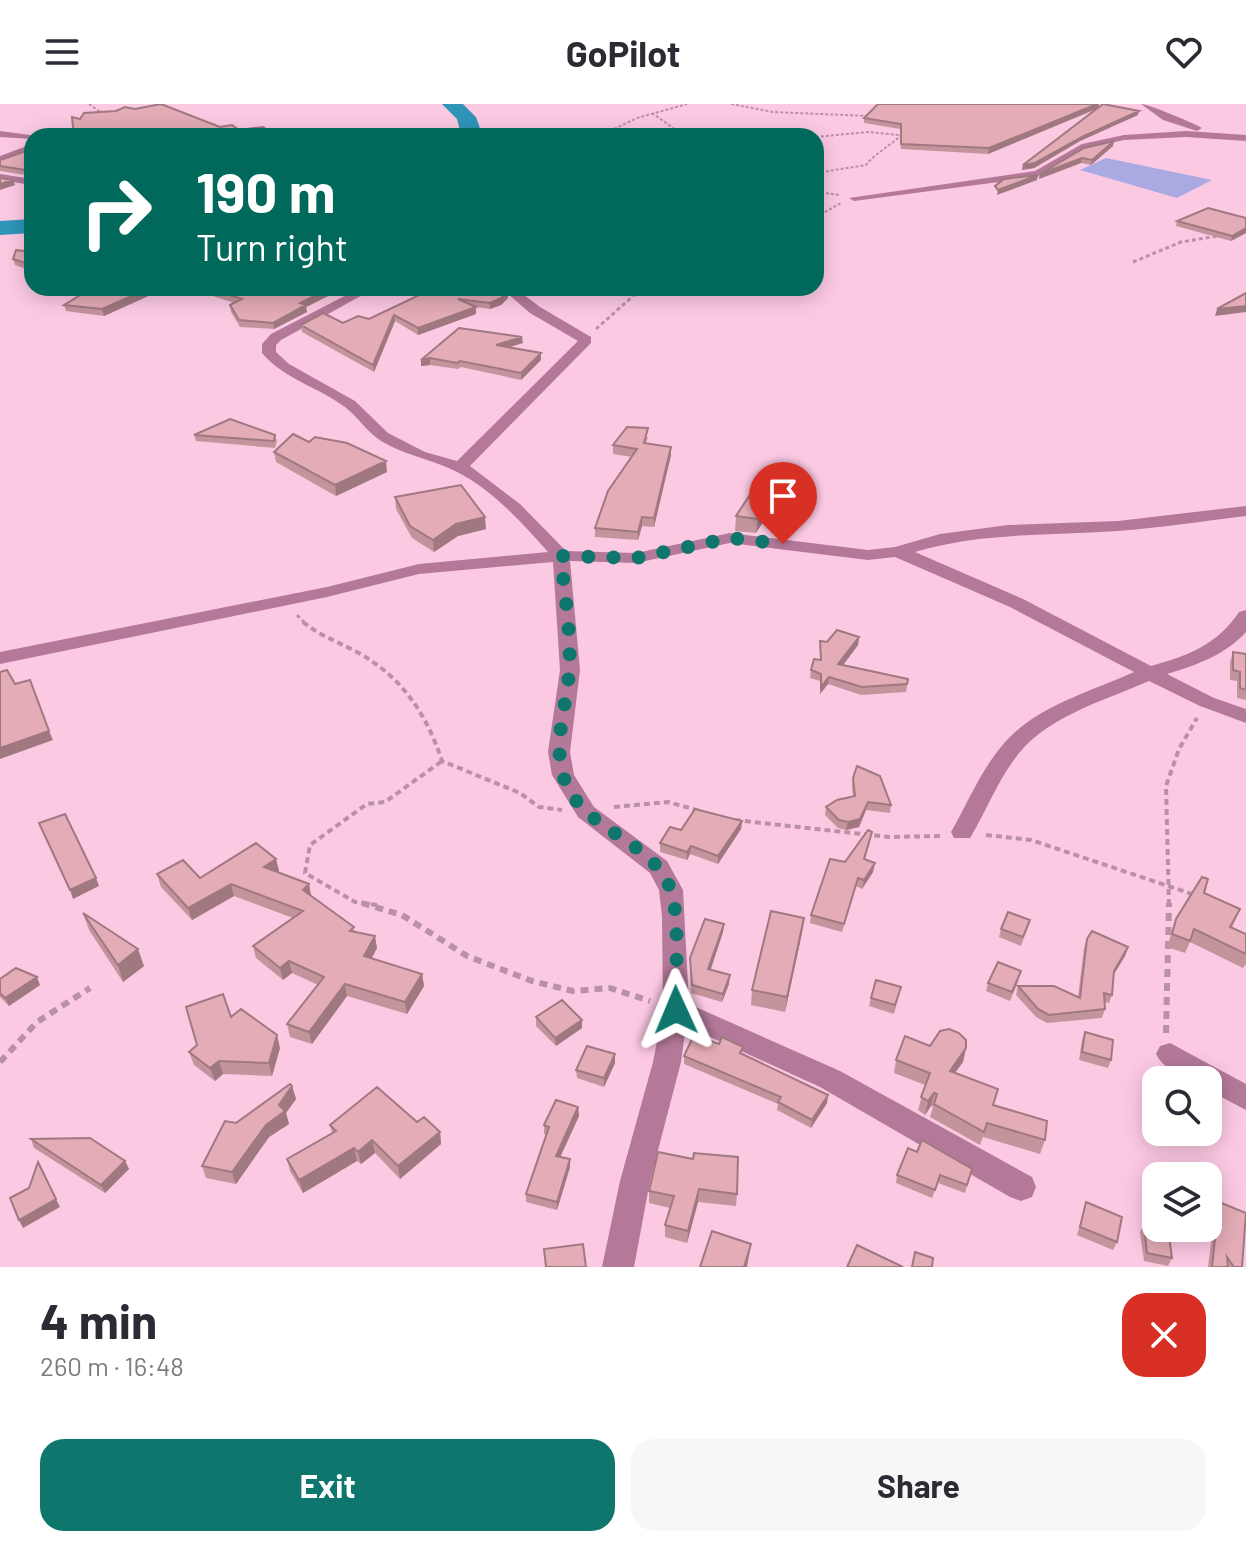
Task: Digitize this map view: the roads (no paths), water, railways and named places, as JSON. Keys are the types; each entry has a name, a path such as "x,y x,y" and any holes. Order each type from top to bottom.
{"street":[{"path":"1145,104 1166,118 1220,135"},
{"path":"854,198 1037,174 1076,150 1101,143 1175,133 1246,138"},
{"path":"0,134 24,136"},
{"path":"0,159 24,150"},
{"path":"0,177 24,181"},
{"path":"354,296 276,337 269,344 269,353 284,367 350,404 383,436 420,455 460,467 485,481 527,517 561,556 570,670 559,752 569,788 586,812 659,867 671,890 676,1010 667,1062 635,1181 618,1267"},
{"path":"460,467 586,340 517,296"},
{"path":"0,658 327,592 419,569 561,556 636,558 730,538 852,554 896,552 940,539 1008,530 1118,526 1246,511"},
{"path":"896,552 927,561 1010,599 1086,636 1207,702 1246,716"},
{"path":"962,832 1006,756 1022,737 1044,723 1149,673 1186,664 1236,635 1246,616"},
{"path":"676,1010 830,1079 1021,1187"},
{"path":"1170,1054 1246,1098"}],"waterway":[{"path":"452,104 466,117 470,128"},
{"path":"0,228 24,226"}]}
